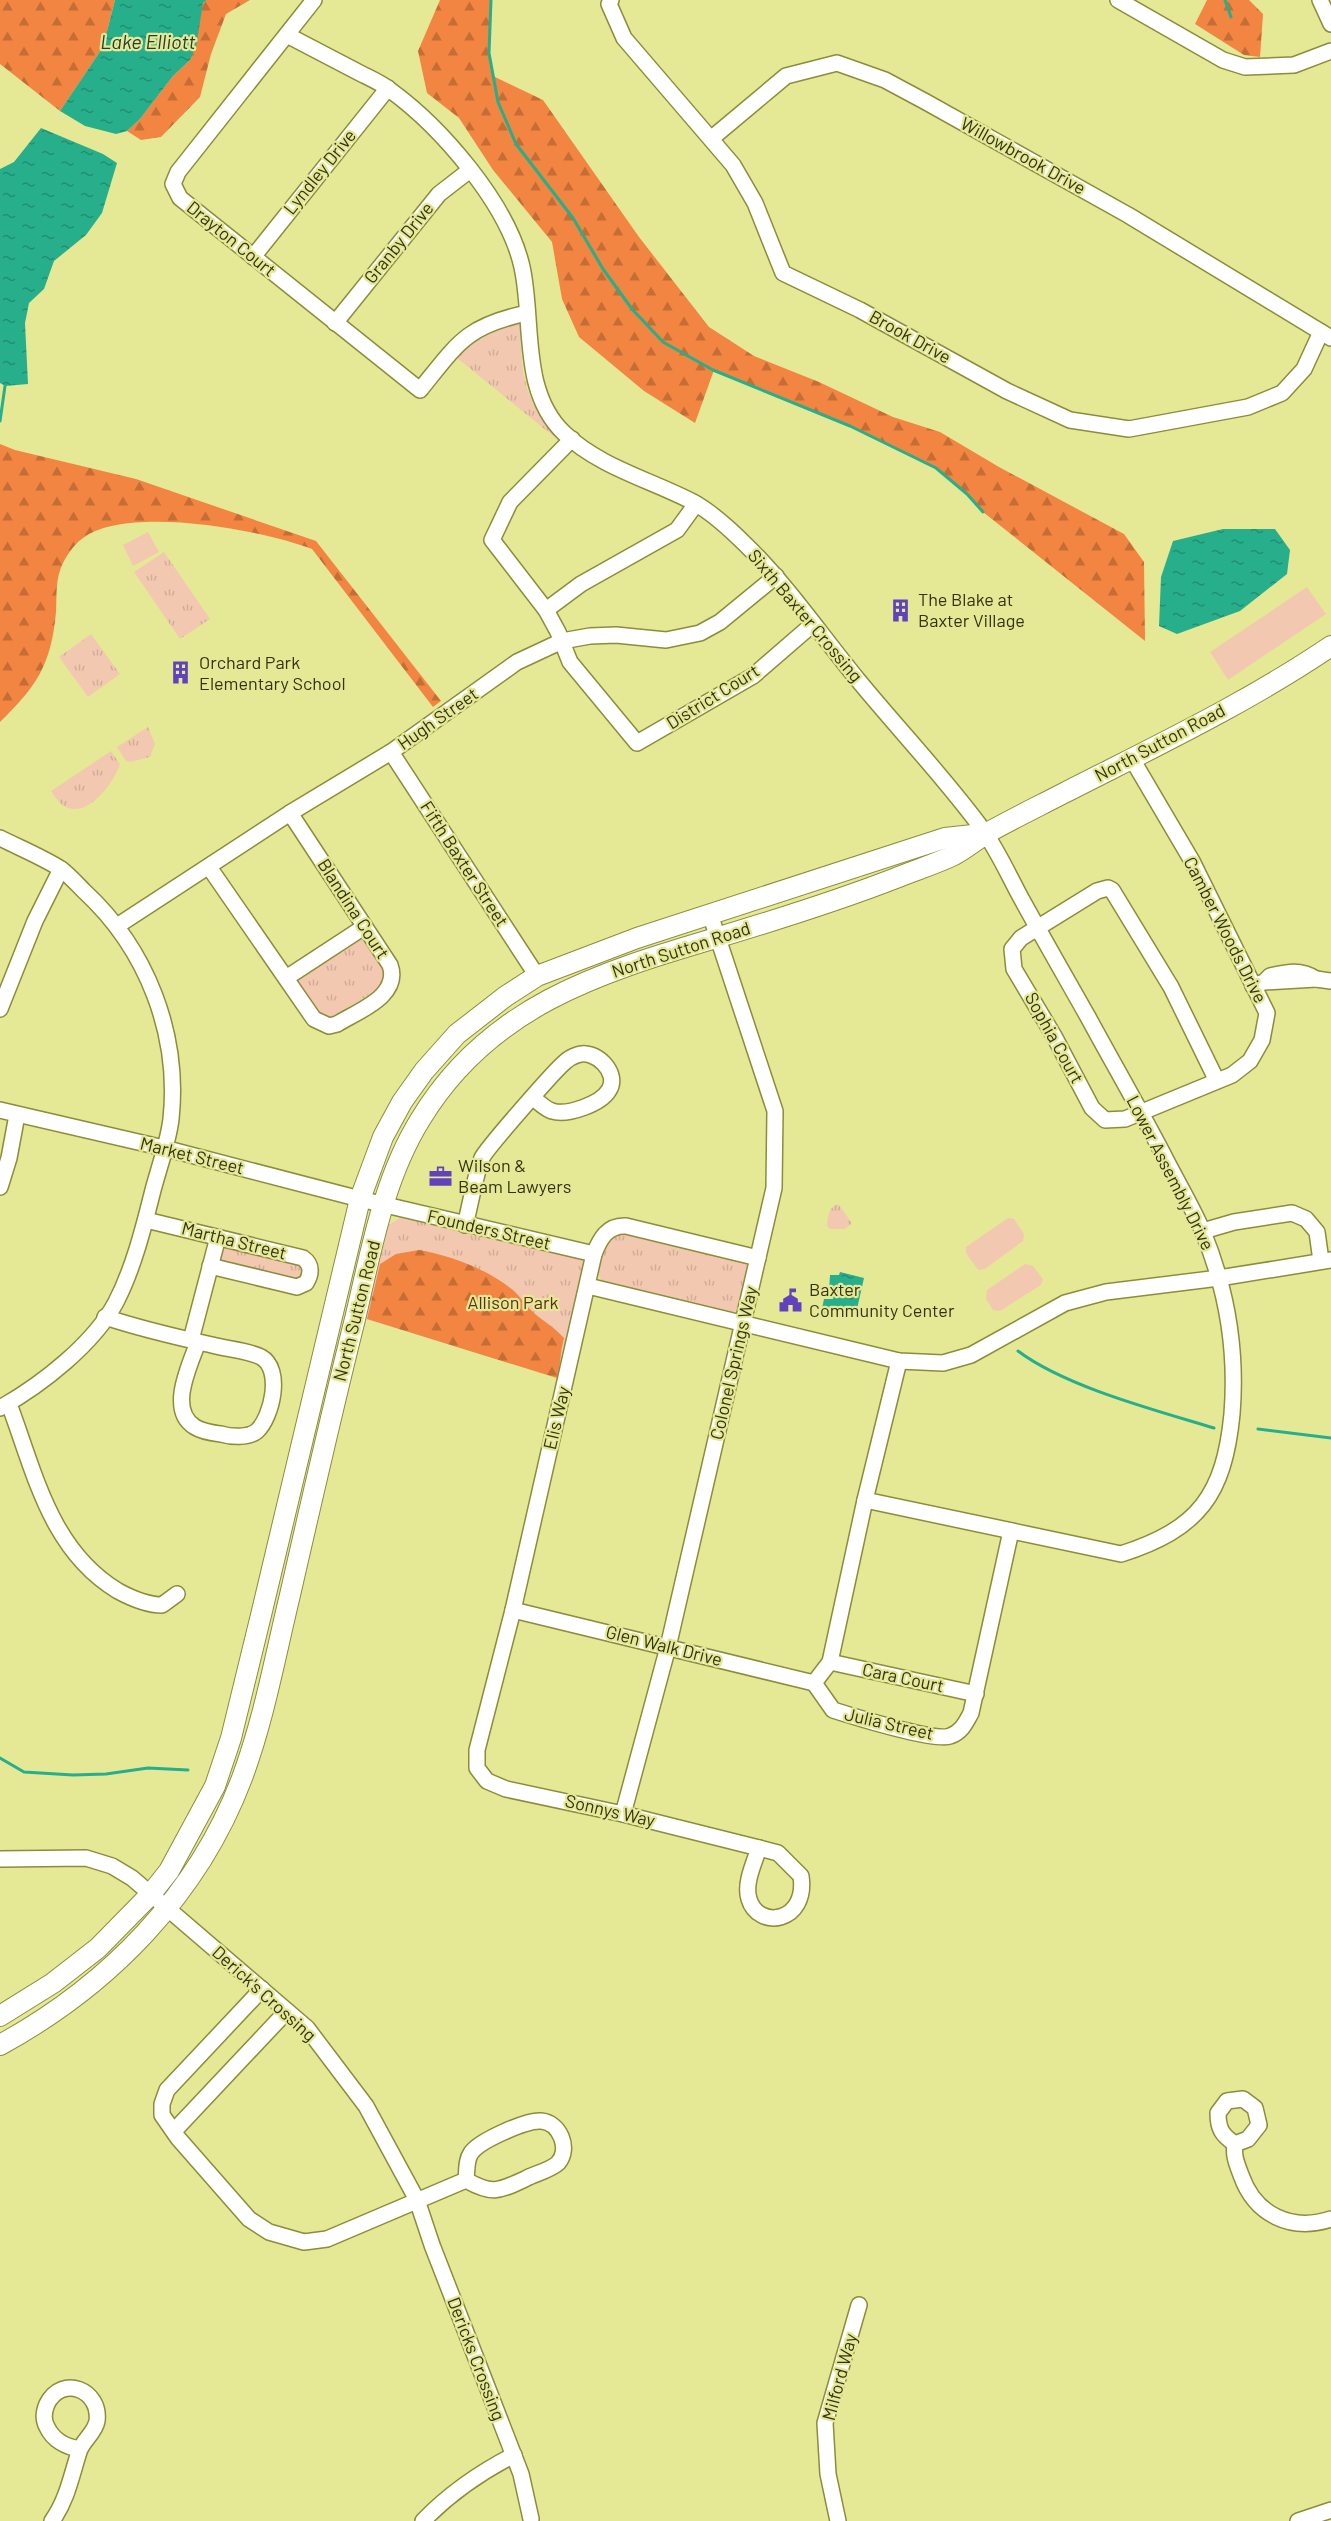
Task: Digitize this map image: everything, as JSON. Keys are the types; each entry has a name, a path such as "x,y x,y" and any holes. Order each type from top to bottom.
{"main road":[{"name":"North Sutton Road","path":"0,2045 30,2029 90,1986 121,1959 167,1909 201,1859 231,1804 260,1724 383,1205 402,1155 430,1104 467,1059 497,1033 564,990 668,953 855,894 955,855 986,834 1132,759 1231,705 1331,646"},
{"name":"North Sutton Road","path":"0,2016 53,1983 98,1948 150,1895 169,1871 215,1786 223,1766 265,1601 360,1199 383,1137 402,1102 424,1071 457,1034 506,996 537,976 637,938 945,838 986,834"}],"street":[{"name":"Drayton Court","path":"315,0 178,172 173,184 180,198 420,390 456,345 471,332 502,318 527,313"},
{"name":"Brook Drive","path":"611,0 609,4 624,38 733,165 754,203 783,273 860,310 1007,392 1070,420 1129,429 1248,407 1282,393 1304,369 1326,335"},
{"path":"1118,0 1223,60 1245,67 1294,65 1331,51"},
{"path":"1320,0 1331,24"},
{"name":"Sixth Baxter Crossing","path":"287,35 388,88 431,123 470,170 501,216 516,244 523,270 531,362 539,392 549,414 564,433 595,455 696,504 725,526 776,576 986,834"},
{"name":"Willowbrook Drive","path":"712,138 786,76 837,63 885,80 936,108 1128,215 1326,335"},
{"name":"Lyndley Drive","path":"253,257 388,88"},
{"name":"Granby Drive","path":"336,323 439,194 470,170"},
{"path":"562,641 546,610 492,540 510,502 572,439"},
{"path":"546,610 581,584 677,530 696,504"},
{"name":"Hugh Street","path":"117,926 290,813 391,752 518,662 562,641 616,635 666,640 700,633 720,622 776,576"},
{"name":"District Court","path":"562,641 570,662 637,743 753,676 813,624"},
{"name":"Fifth Baxter Street","path":"391,752 537,976"},
{"name":"Camber Woods Drive","path":"1132,759 1192,861 1259,984 1267,1014 1262,1040 1250,1061 1232,1076 1141,1113"},
{"name":"Blandina Court","path":"209,867 309,1014 328,1026 337,1024 384,996 392,984 393,974 390,965 290,813"},
{"name":"Lower Assembly Drive","path":"865,1500 1121,1554 1151,1544 1173,1533 1207,1501 1226,1460 1234,1382 1230,1324 1219,1278 1203,1231 1141,1113 986,834"},
{"path":"0,838 61,869 100,906 117,926 155,991 173,1072 171,1121 146,1220 126,1280 105,1317 87,1339 30,1390 4,1406 52,1519 65,1543 78,1560 104,1582 142,1602 162,1605 177,1594"},
{"path":"0,1009 35,921 61,869"},
{"name":"Sophia Court","path":"1141,1113 1113,1121 1101,1118 1092,1108 1012,963 1011,953 1021,938 1103,888 1112,890 1171,987 1217,1082"},
{"name":"Colonel Springs Way","path":"623,1814 668,1647 774,1188 775,1111 710,914"},
{"path":"286,978 364,927"},
{"path":"1259,984 1293,975 1324,980"},
{"path":"465,1225 483,1156 533,1098 565,1062 579,1054 592,1055 605,1065 612,1078 610,1089 602,1099 566,1113 552,1111 533,1098"},
{"name":"Market Street","path":"0,1110 164,1148 383,1205"},
{"path":"0,1187 9,1158 17,1115"},
{"name":"Founders Street","path":"383,1205 594,1254"},
{"path":"588,1286 898,1361 943,1363 971,1355 1065,1303 1106,1292 1219,1278 1326,1260 1317,1232 1306,1219 1292,1213 1234,1222 1203,1231"},
{"name":"Martha Street","path":"146,1220 303,1258 310,1267 308,1279 303,1286 293,1287 210,1266"},
{"name":"Elis Way","path":"477,1758 477,1750 513,1610 594,1254 605,1234 620,1226 758,1258"},
{"name":"Martha Street","path":"194,1341 218,1237"},
{"path":"105,1317 149,1331 194,1341 262,1357 271,1366 275,1384 266,1415 256,1433 236,1436 207,1431 195,1427 186,1418 181,1401 194,1341"},
{"path":"814,1683 830,1662 898,1361"},
{"name":"Julia Street","path":"814,1683 832,1710 919,1733 948,1737 961,1730 971,1713 976,1694 1011,1531"},
{"name":"Glen Walk Drive","path":"513,1610 814,1683"},
{"name":"Cara Court","path":"830,1662 976,1694"},
{"name":"Sonnys Way","path":"477,1758 477,1768 487,1781 506,1789 623,1814 759,1848 778,1853 801,1876 801,1899 791,1913 774,1918 757,1911 749,1899 748,1884 759,1848"},
{"name":"Derick's Crossing","path":"0,1859 58,1857 100,1861 132,1878 307,2028 366,2106 417,2200"},
{"path":"261,1989 167,2090 162,2104 162,2115 174,2131 249,2219 269,2232 304,2242 327,2239 466,2180"},
{"path":"174,2131 287,2011"},
{"path":"542,2121 554,2125 560,2132 563,2143 562,2155 557,2164 494,2191 482,2189 466,2180 470,2154 479,2145 528,2122 542,2121"},
{"path":"1235,2144 1234,2154 1245,2187 1263,2210 1290,2224 1331,2220"},
{"name":"Dericks Crossing","path":"417,2200 432,2245 521,2474 531,2519"},
{"name":"Milford Way","path":"838,2521 828,2474 825,2423 860,2305"},
{"path":"52,2521 69,2489 80,2449"},
{"path":"423,2521 443,2499 480,2472 514,2455"},
{"path":"1298,2521 1331,2510"}],"green space":[{"path":"0,0 115,0 103,47 60,111 0,64"},
{"path":"207,0 250,0 226,14 211,54 200,97 161,137 141,140 127,131 140,119 173,76 190,60 203,3"},
{"path":"440,0 491,0 489,53 493,76 543,100 639,237 709,327 754,356 819,382 893,417 940,432 999,467 1124,534 1144,562 1145,641 983,512 967,494 936,468 850,426 714,370 695,423 644,391 579,337 562,299 552,242 493,170 459,118 427,93 418,51"},
{"path":"1207,0 1249,0 1263,14 1260,57 1244,55 1195,24"},
{"path":"520,324 523,372 531,399 558,440 457,358 486,336"},
{"path":"0,444 15,450 136,479 316,541 441,701 433,707 312,549 262,535 198,524 134,523 107,527 86,536 67,555 59,575 54,630 46,661 24,697 0,722"},
{"path":"148,532 159,552 133,566 123,545"},
{"path":"164,552 210,619 180,639 134,572"},
{"path":"1307,587 1326,614 1228,680 1210,652"},
{"path":"91,634 120,674 88,697 59,657"},
{"path":"148,727 155,744 150,757 126,761 117,747"},
{"path":"111,751 120,764 107,788 85,807 68,808 60,803 51,791"},
{"path":"359,939 366,940 386,970 380,992 373,992 331,1020 320,1018 297,979 346,950 348,945"},
{"path":"838,1204 852,1223 845,1229 830,1229 827,1226 829,1213"},
{"name":"Allison Park","path":"409,1216 426,1220 429,1224 554,1253 568,1253 584,1261 587,1265 563,1356 565,1361 561,1379 363,1318 387,1226 401,1217"},
{"path":"1008,1218 1014,1219 1024,1234 1023,1241 985,1269 978,1270 966,1253 966,1247"},
{"path":"617,1232 744,1261 749,1266 739,1311 724,1313 603,1283 597,1272 605,1242"},
{"path":"219,1244 304,1263 302,1282 214,1261"},
{"path":"419,1250 466,1263 489,1274 513,1290 535,1314 554,1328 564,1338 557,1378 367,1319 380,1264 396,1254"},
{"path":"1025,1264 1033,1266 1043,1279 1041,1285 1000,1311 993,1310 986,1299 987,1290"}],"water":[{"name":"Lake Elliott","path":"115,0 207,0 203,3 196,47 190,60 173,76 140,119 127,131 116,134 85,126 60,111 103,47"},
{"path":"41,128 103,154 117,163 102,213 86,235 54,261 44,289 29,303 25,323 28,384 5,386 0,383 0,169 14,162"},
{"path":"1223,529 1275,529 1290,550 1287,574 1240,611 1177,634 1159,626 1161,577 1173,541"},
{"path":"840,1272 864,1278 855,1318 832,1313 831,1317 821,1313 824,1299 833,1299 834,1292 829,1291 830,1275 839,1275"}],"waterway":[{"path":"491,0 489,53 498,102 516,144 573,218 603,269 632,309 663,342 713,370 850,426 936,468 967,494 983,512"},
{"path":"1225,0 1231,17"},
{"path":"0,421 5,386"},
{"path":"1018,1351 1061,1376 1086,1386 1214,1428"},
{"path":"1258,1429 1331,1438"},
{"path":"0,1758 24,1772 73,1775 106,1774 148,1768 188,1770"}],"place":[{"name":"The Blake at Baxter Village","path":"900,610"},
{"name":"Orchard Park Elementary School","path":"181,673"},
{"name":"Wilson & Beam Lawyers","path":"440,1176"},
{"name":"Baxter Community Center","path":"791,1300"}]}
